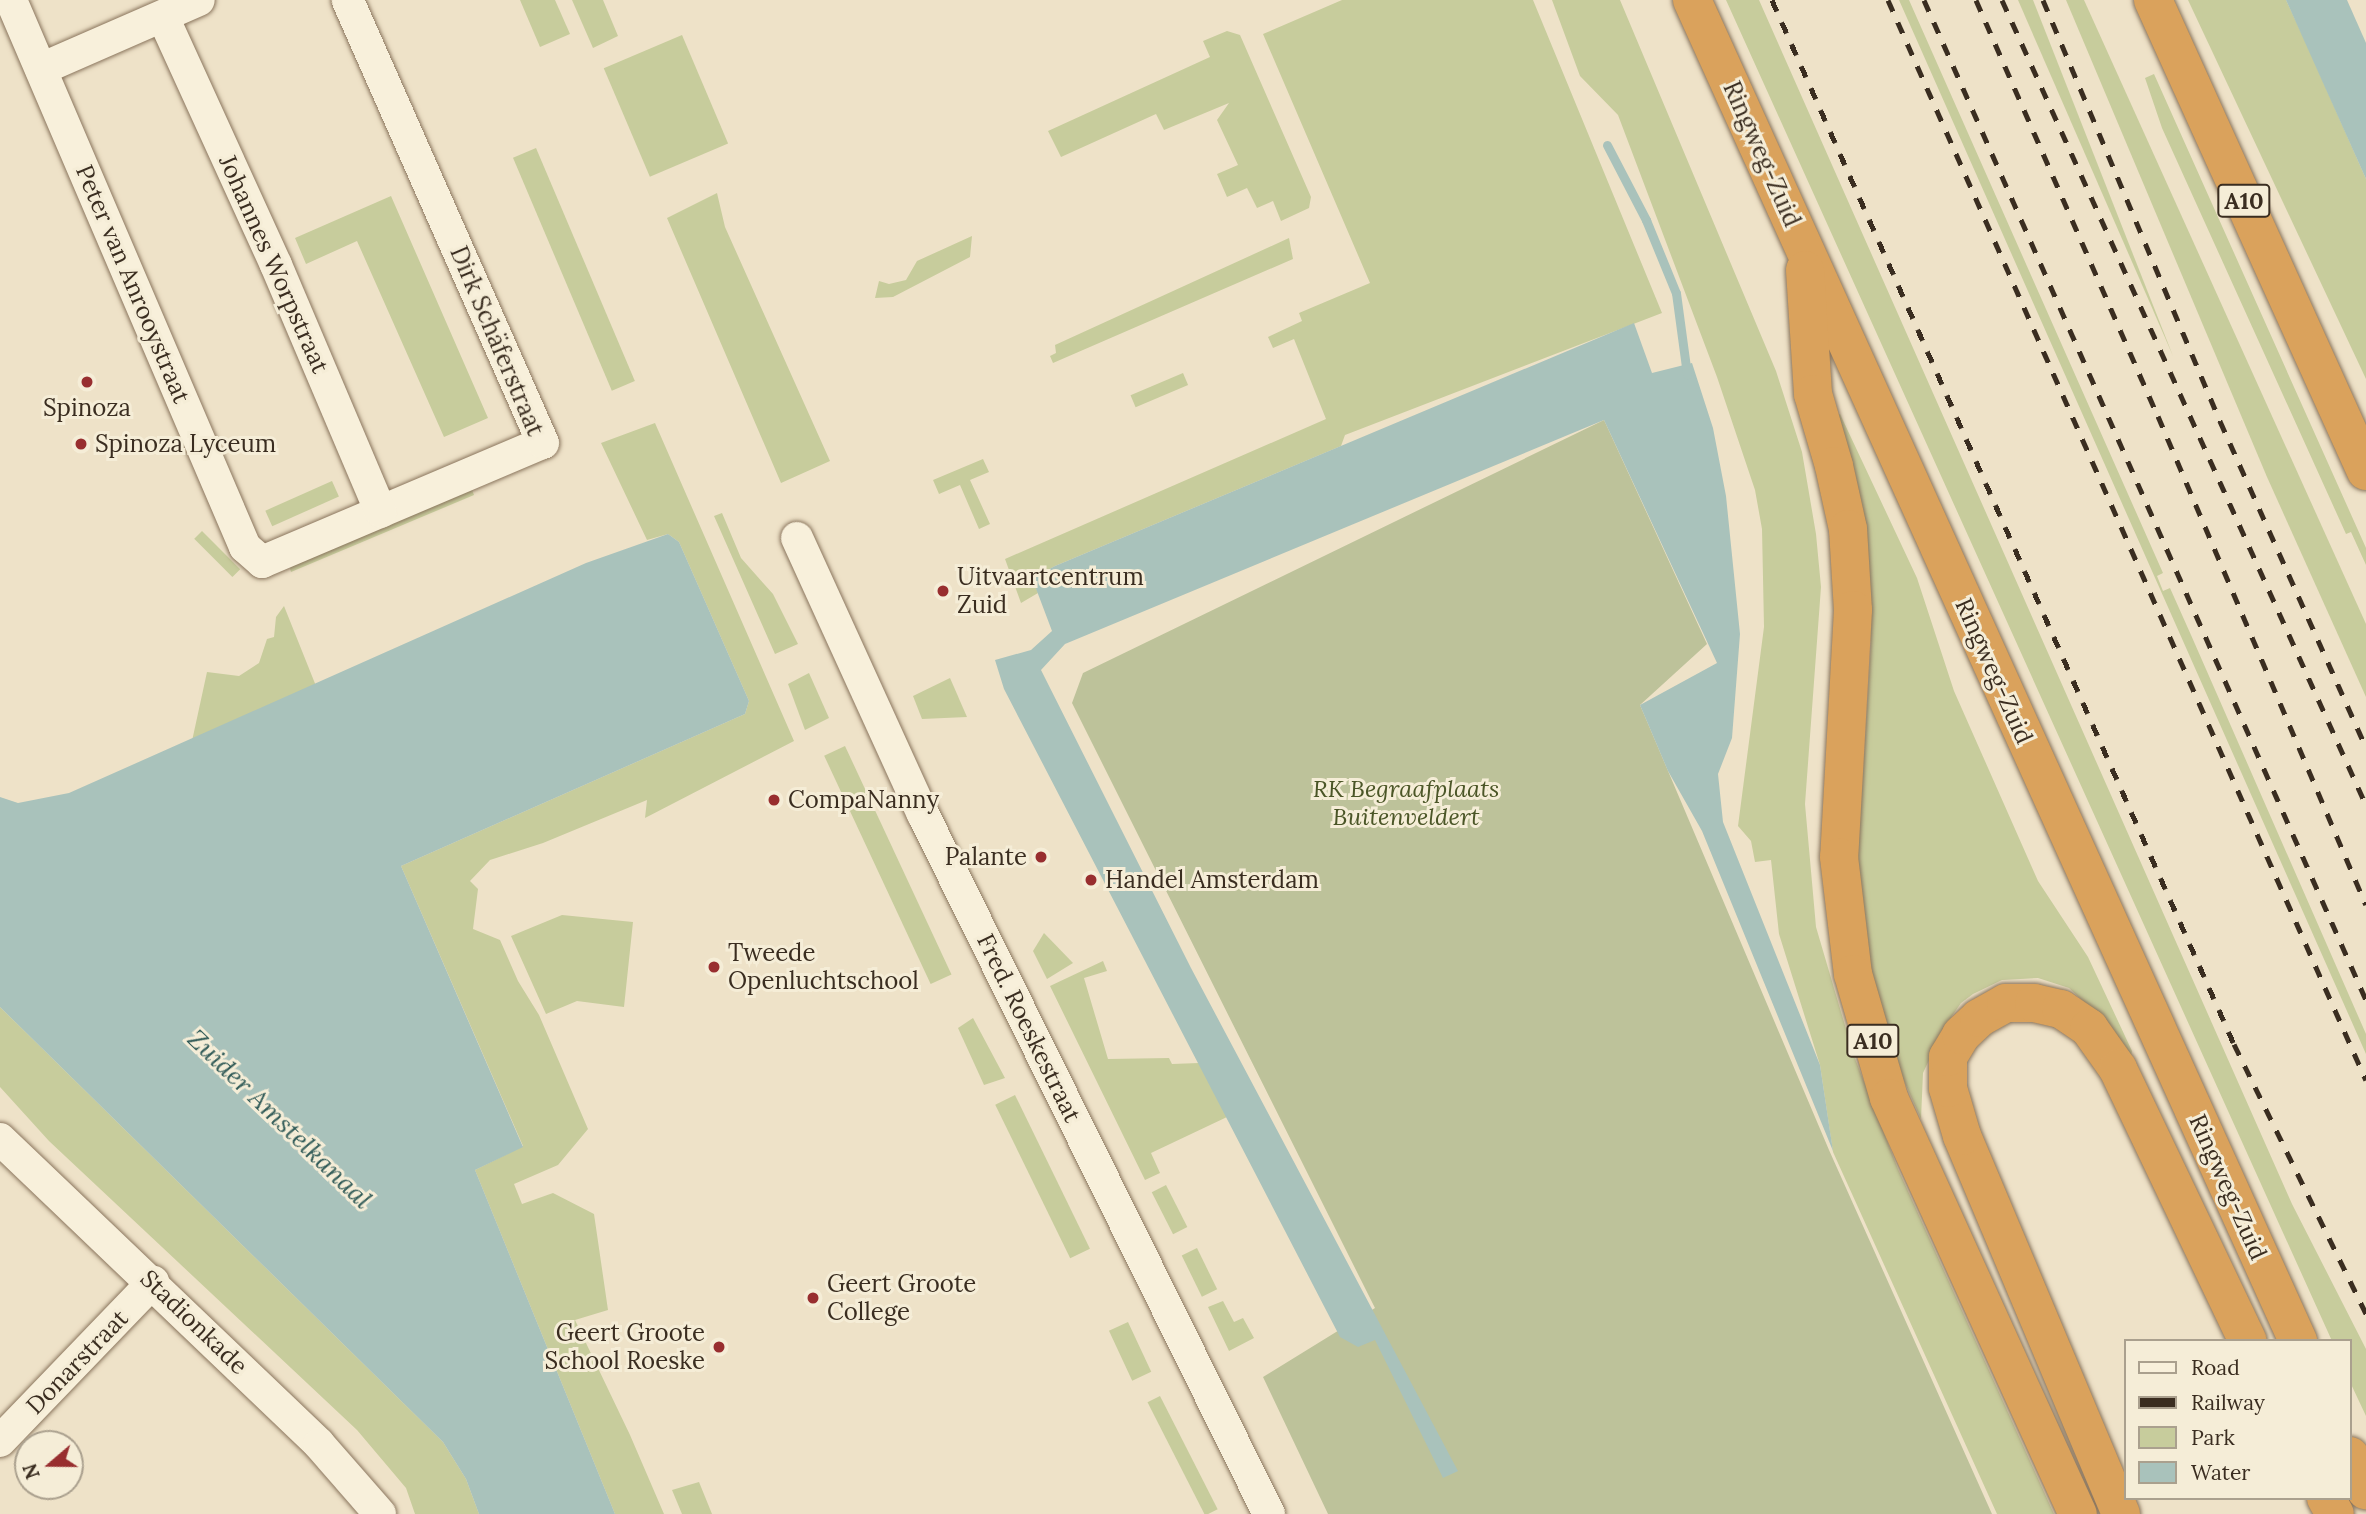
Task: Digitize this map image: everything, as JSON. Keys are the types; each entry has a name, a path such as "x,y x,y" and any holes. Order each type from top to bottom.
{"highway":[{"name":"Ringweg-Zuid","path":"1692,0 2297,1339"},
{"name":"A10","path":"2153,0 2366,471"},
{"name":"A10","path":"1803,246 1813,394 1834,466 1848,529 1852,670 1839,857 1853,974 1889,1098 2078,1514"},
{"name":"A10","path":"2334,402 2366,454"},
{"path":"2122,1514 1962,1136 1948,1088 1948,1057 1961,1035 1979,1018 2006,1003 2034,1003 2062,1009 2089,1028 2118,1069 2247,1339"},
{"path":"2352,1460 2366,1491"}],"street":[{"name":"Peter van Anrooystraat","path":"11,0 245,547 262,562"},
{"path":"41,69 199,0"},
{"name":"Dirk Schäferstraat","path":"262,562 543,443 348,0"},
{"name":"Johannes Worpstraat","path":"163,17 276,265 381,512"},
{"name":"Fred. Roeskestraat","path":"797,537 917,801 1269,1514"},
{"name":"Stadionkade","path":"0,1139 153,1282 319,1444 380,1514"},
{"name":"Donarstraat","path":"0,1441 153,1282"}],"green space":[{"path":"520,0 555,0 570,34 540,47"},
{"path":"572,0 603,0 618,36 593,48"},
{"path":"1342,0 1533,0 1662,313 1345,435 1341,446 1055,566 1033,578 1038,593 1021,603 1005,559 1326,419 1294,339 1273,348 1268,337 1302,321 1299,313 1370,283 1263,34"},
{"path":"1552,0 1620,0 1776,371 1802,452 1816,534 1821,587 1805,804 1816,927 1854,1056 1898,1169 2054,1514 1997,1514 1833,1152 1820,1065 1779,934 1771,860 1755,862 1751,841 1738,826 1764,627 1762,529 1755,490 1717,377 1618,115 1580,76"},
{"path":"1726,0 1759,0 2292,1204 2366,1349 2366,1416 2352,1386 2352,1339 2331,1339"},
{"path":"1899,0 1909,0 2163,573 2157,576 2163,591 2170,588 2191,635 2366,1034 2366,1054"},
{"path":"2018,0 2033,0 2173,356"},
{"path":"2066,0 2084,0 2366,624 2366,697 2267,477"},
{"path":"2188,0 2286,0 2366,179 2366,379"},
{"path":"1227,31 1240,35 1311,197 1309,208 1281,221 1273,201 1257,208 1247,188 1227,197 1217,174 1238,165 1217,120 1229,103 1164,130 1156,114 1061,157 1048,131 1210,57 1203,41"},
{"path":"682,35 728,144 650,177 604,68"},
{"path":"2154,74 2366,548 2366,565 2351,532 2346,534 2162,128 2145,78"},
{"path":"536,148 635,381 612,391 513,158"},
{"path":"717,193 725,227 830,461 781,483 667,218"},
{"path":"391,196 488,418 444,437 357,241 306,264 295,238"},
{"path":"972,236 970,257 893,297 875,298 879,281 889,284 906,280 917,261"},
{"path":"1289,238 1293,259 1053,363 1050,356 1056,353 1055,345"},
{"path":"1183,373 1188,385 1136,407 1131,395"},
{"path":"1840,414 1917,578 1954,691 2038,881 2088,957 2132,1051 2131,1055 2096,1013 2069,988 2038,978 2002,980 1961,1003 1945,1026 1923,1073 1921,1119 1892,1054 1861,948 1857,870 1871,644 1870,596 1837,415"},
{"name":"RK Begraafplaats Buitenveldert","path":"1604,420 1707,644 1640,705 1829,1150 1992,1514 1328,1514 1263,1377 1375,1308 1072,703 1083,673"},
{"path":"655,423 794,741 645,818 647,800 543,843 490,860 470,881 478,889 473,929 500,940 518,981 539,1015 588,1129 558,1165 514,1184 522,1204 553,1193 594,1214 608,1310 575,1320 664,1514 615,1514 475,1170 523,1146 401,866 745,714 749,701 679,542 668,534 647,540 601,443"},
{"path":"983,459 989,472 970,480 990,524 979,529 960,485 939,494 933,480"},
{"path":"332,481 339,497 272,526 265,511"},
{"path":"470,485 474,495 291,572 289,565"},
{"path":"722,513 741,558 773,594 798,644 775,654 714,516"},
{"path":"202,531 240,569 232,577 194,539"},
{"path":"284,606 316,686 192,741 207,672 239,676 259,663 267,639 274,637 276,617"},
{"path":"809,673 829,718 805,730 788,684"},
{"path":"950,678 967,717 922,719 913,696"},
{"path":"845,746 951,974 931,984 824,756"},
{"path":"562,915 633,922 624,1007 577,1001 546,1014 511,936"},
{"path":"1044,933 1073,963 1047,979 1033,951"},
{"path":"1103,961 1107,971 1084,978 1108,1059 1169,1058 1172,1064 1199,1063 1227,1117 1151,1153 1160,1173 1145,1180 1050,986"},
{"path":"0,1007 443,1442 466,1479 479,1514 415,1514 406,1488 357,1430 49,1141 0,1087"},
{"path":"973,1018 1005,1078 984,1085 958,1028"},
{"path":"1015,1095 1090,1249 1070,1258 995,1105"},
{"path":"1166,1185 1187,1227 1173,1234 1152,1192"},
{"path":"1197,1248 1217,1289 1202,1297 1182,1255"},
{"path":"1223,1301 1234,1322 1243,1318 1254,1338 1229,1351 1208,1307"},
{"path":"1128,1322 1151,1372 1132,1381 1109,1331"},
{"path":"1160,1396 1218,1509 1204,1514 1148,1402"},
{"path":"699,1482 712,1514 682,1514 672,1490"}],"water":[{"path":"2286,0 2347,0 2366,43 2366,179"},
{"path":"1634,323 1652,373 1692,363 1713,428 1726,496 1740,634 1732,738 1718,774 1723,822 1820,1065 1833,1151 1702,831 1668,771 1640,705 1717,663 1604,420 1065,644 1041,670 1191,968 1458,1471 1443,1478 1375,1340 1358,1347 1340,1337 1004,689 995,660 1031,650 1052,631 1032,578"},
{"name":"Zuider Amstelkanaal","path":"668,534 679,542 749,701 745,714 401,866 523,1147 475,1170 615,1514 479,1514 466,1479 443,1442 0,1007 0,797 18,803 69,793 586,563"}],"waterway":[{"path":"1607,145 1646,220 1676,293 1687,374"}],"railway":[{"path":"1772,0 2234,1044 2366,1314"},
{"path":"1888,0 2366,1080"},
{"path":"1924,0 2366,1000"},
{"path":"1976,0 2158,416 2366,905"},
{"path":"2002,0 2366,805"},
{"path":"2043,0 2220,421 2366,747"}],"place":[{"name":"Spinoza","path":"87,382"},
{"name":"Spinoza Lyceum","path":"81,444"},
{"name":"Uitvaartcentrum Zuid","path":"943,591"},
{"name":"CompaNanny","path":"774,800"},
{"name":"Palante","path":"1041,857"},
{"name":"Handel Amsterdam","path":"1091,880"},
{"name":"Tweede Openluchtschool","path":"714,967"},
{"name":"Geert Groote College","path":"813,1298"},
{"name":"Geert Groote School Roeske","path":"719,1347"}]}
